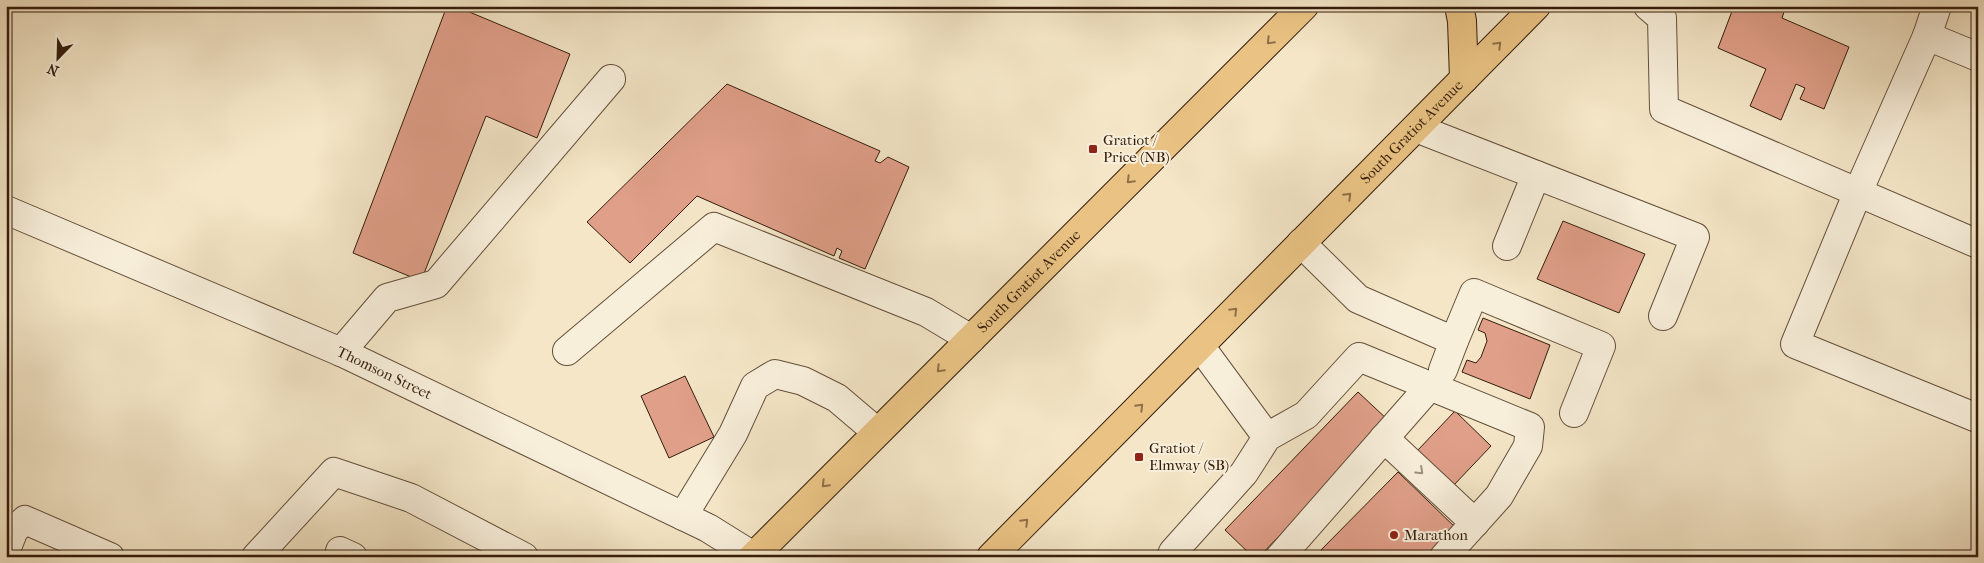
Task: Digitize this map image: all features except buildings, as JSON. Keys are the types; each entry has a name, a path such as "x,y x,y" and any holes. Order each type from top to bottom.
{"main road":[{"name":"South Gratiot Avenue","path":"753,557 1304,6"},
{"path":"1459,6 1462,21 1464,79"},
{"name":"South Gratiot Avenue","path":"991,557 1536,6"}],"street":[{"path":"1648,6 1662,18 1664,109 1978,244"},
{"path":"1937,6 1795,344 1977,418 1978,416"},
{"path":"1926,36 1978,57"},
{"path":"341,352 387,298 436,284 611,78"},
{"path":"1416,128 1696,236 1663,316"},
{"path":"1507,246 1536,175"},
{"name":"Thomson Street","path":"6,210 341,352 708,528 753,557"},
{"path":"567,352 714,227 926,312 971,339"},
{"path":"1301,243 1358,300 1454,341"},
{"path":"1280,557 1436,378 1454,341 1474,292 1601,346 1574,413"},
{"path":"1200,346 1268,437"},
{"path":"1171,557 1173,552 1244,473 1268,437 1306,415 1359,357 1436,378 1530,427 1528,446 1499,496 1444,557"},
{"path":"683,516 733,434 755,386 775,374 802,381 837,398 877,432"},
{"path":"1384,438 1475,523"},
{"path":"256,557 334,472 411,498 524,557"},
{"path":"6,550 14,530 25,520 110,557"}],"place":[{"name":"Gratiot / Price (NB)","path":"1093,149"},
{"name":"Gratiot / Elmway (SB)","path":"1139,457"},
{"name":"Marathon","path":"1394,535"}]}
